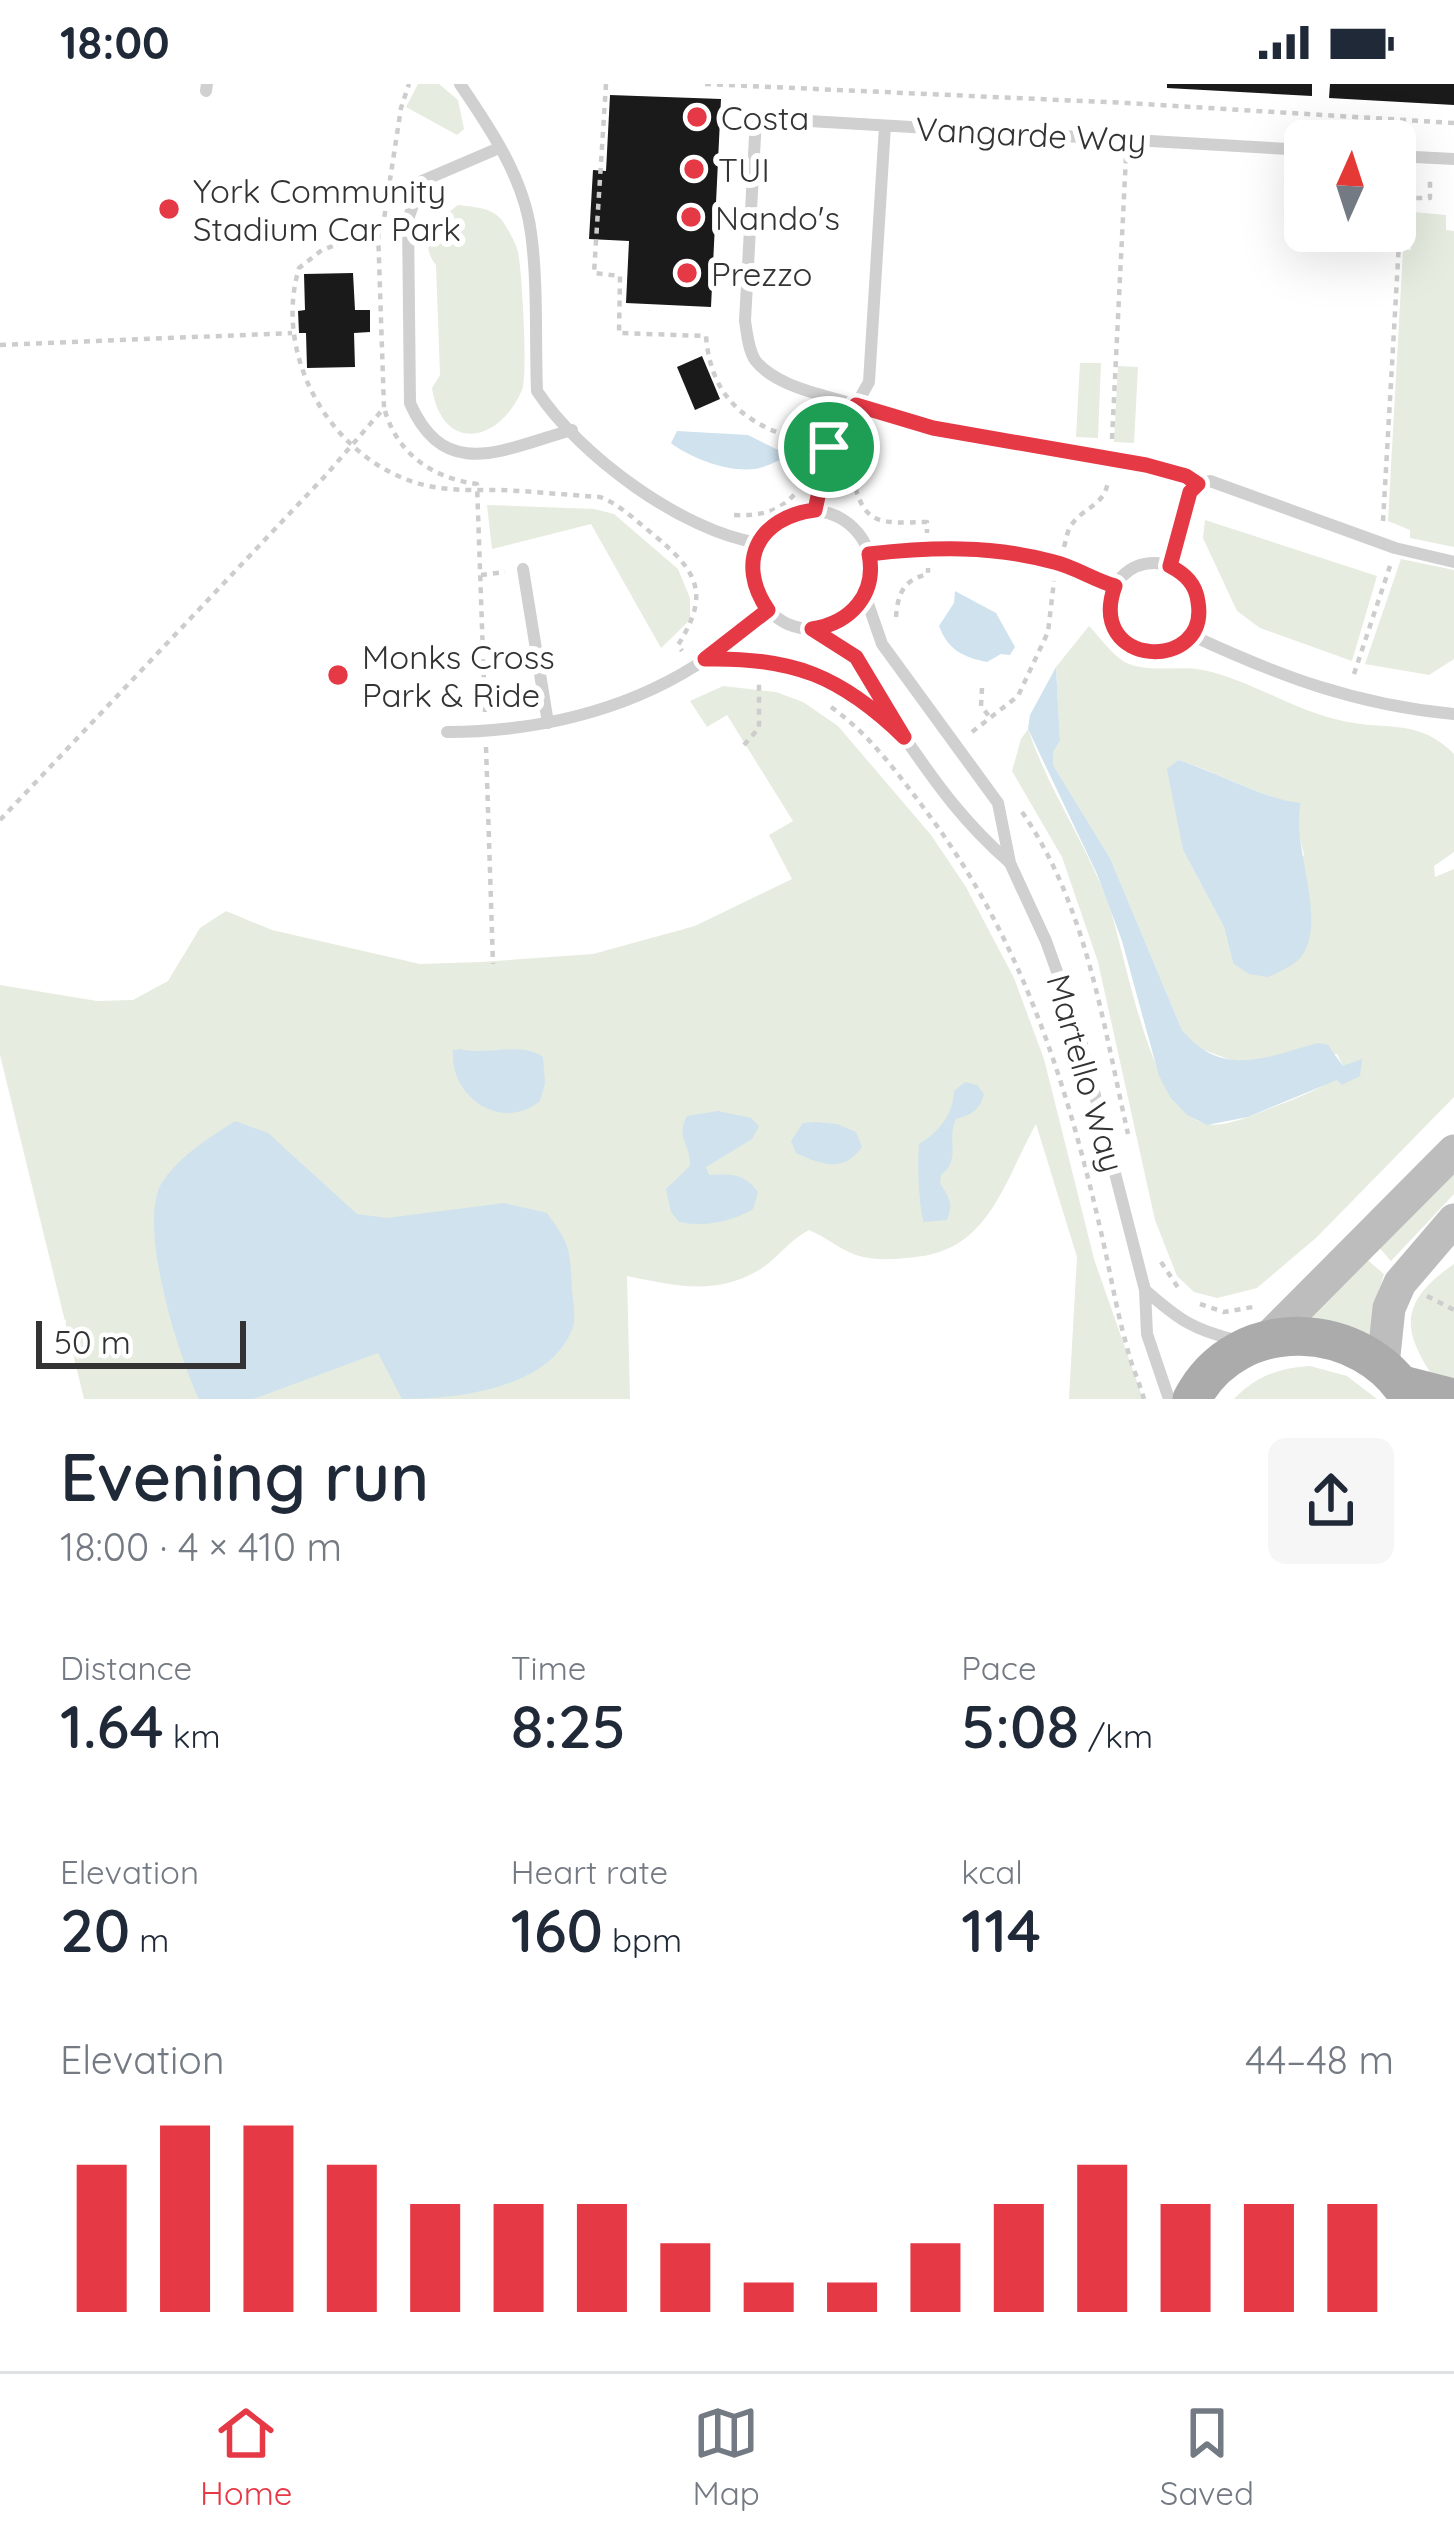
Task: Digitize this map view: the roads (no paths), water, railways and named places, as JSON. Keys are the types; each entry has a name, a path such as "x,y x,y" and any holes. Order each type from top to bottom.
{"main road":[{"path":"1192,1399 1221,1364 1260,1341 1298,1334 1329,1337 1358,1348 1398,1383 1454,1398"}],"street":[{"path":"1260,1341 1454,1151"},
{"path":"1398,1383 1389,1308 1400,1282 1454,1220"}],"lane":[{"path":"460,84 515,178 531,230 537,391 633,486 711,532 758,543"},
{"name":"Vangarde Way","path":"856,405 781,379 757,362 749,345 745,321 756,118 1284,150"},
{"path":"815,510 829,447 869,382 885,126"},
{"path":"499,148 422,181 414,196 408,219 410,404 423,431 448,449 475,456 572,430"},
{"path":"1416,157 1454,159"},
{"path":"856,405 933,428 1111,458 1186,476 1198,484"},
{"path":"1170,566 1190,492 1210,481 1396,548 1454,562"},
{"path":"815,510 849,524 862,537 869,554 871,575 865,596 843,620 812,629 781,620 768,610 753,578 758,543 782,518 815,510"},
{"path":"869,554 989,548 1059,562 1115,586"},
{"path":"1145,564 1170,566 1182,573 1198,596 1191,635 1169,651 1156,653 1130,646 1113,626 1110,613 1115,586 1133,568 1145,564"},
{"path":"523,569 548,723"},
{"name":"Martello Way","path":"865,596 882,644 998,803 1010,863 1046,940 1074,1018 1145,1290 1148,1334 1169,1399"},
{"path":"448,732 548,723 643,693 705,659 768,610"},
{"name":"Martello Way","path":"812,629 856,657 959,816 1010,863"},
{"path":"1191,635 1299,683 1346,697 1454,714"},
{"path":"705,659 781,662 830,679 871,704 904,737"},
{"path":"1145,1290 1198,1331 1260,1341"}],"water":[{"path":"677,431 748,435 790,456 763,467 728,468 671,443"},
{"path":"955,591 996,613 1015,647 1010,655 987,662 952,647 939,626 954,603"},
{"path":"1056,667 1060,741 1053,752 1053,765 1110,858 1182,1030 1213,1055 1229,1059 1263,1058 1318,1043 1328,1045 1343,1066 1362,1059 1360,1076 1342,1085 1337,1080 1248,1117 1207,1125 1187,1115 1170,1097 1159,1076 1122,941 1097,874 1028,729 1030,715"},
{"path":"1178,760 1301,803 1309,941 1298,960 1268,977 1249,974 1233,963 1224,927 1183,850 1167,769"},
{"path":"514,1049 543,1057 545,1084 540,1101 509,1113 480,1105 459,1082 453,1050"},
{"path":"965,1082 977,1085 984,1094 977,1108 956,1119 953,1127 951,1162 940,1183 949,1201 949,1214 947,1220 924,1222 919,1144 944,1122 954,1091"},
{"path":"718,1111 751,1118 759,1126 752,1139 706,1167 709,1175 748,1181 758,1192 753,1209 717,1222 679,1222 671,1212 666,1189 690,1166 684,1123 687,1116"},
{"path":"235,1121 268,1133 357,1214 387,1218 504,1203 547,1213 565,1241 571,1266 574,1323 562,1348 524,1377 474,1393 402,1399 378,1353 253,1399 199,1399 163,1289 154,1226 156,1200 163,1181 178,1163"},
{"path":"803,1123 856,1132 862,1147 847,1161 832,1164 796,1153 791,1141"}],"place":[{"name":"Costa","path":"697,117"},
{"name":"TUI","path":"694,169"},
{"name":"York Community Stadium Car Park","path":"169,209"},
{"name":"Nando's","path":"691,217"},
{"name":"Prezzo","path":"687,273"},
{"name":"Monks Cross Park & Ride","path":"338,675"}]}
